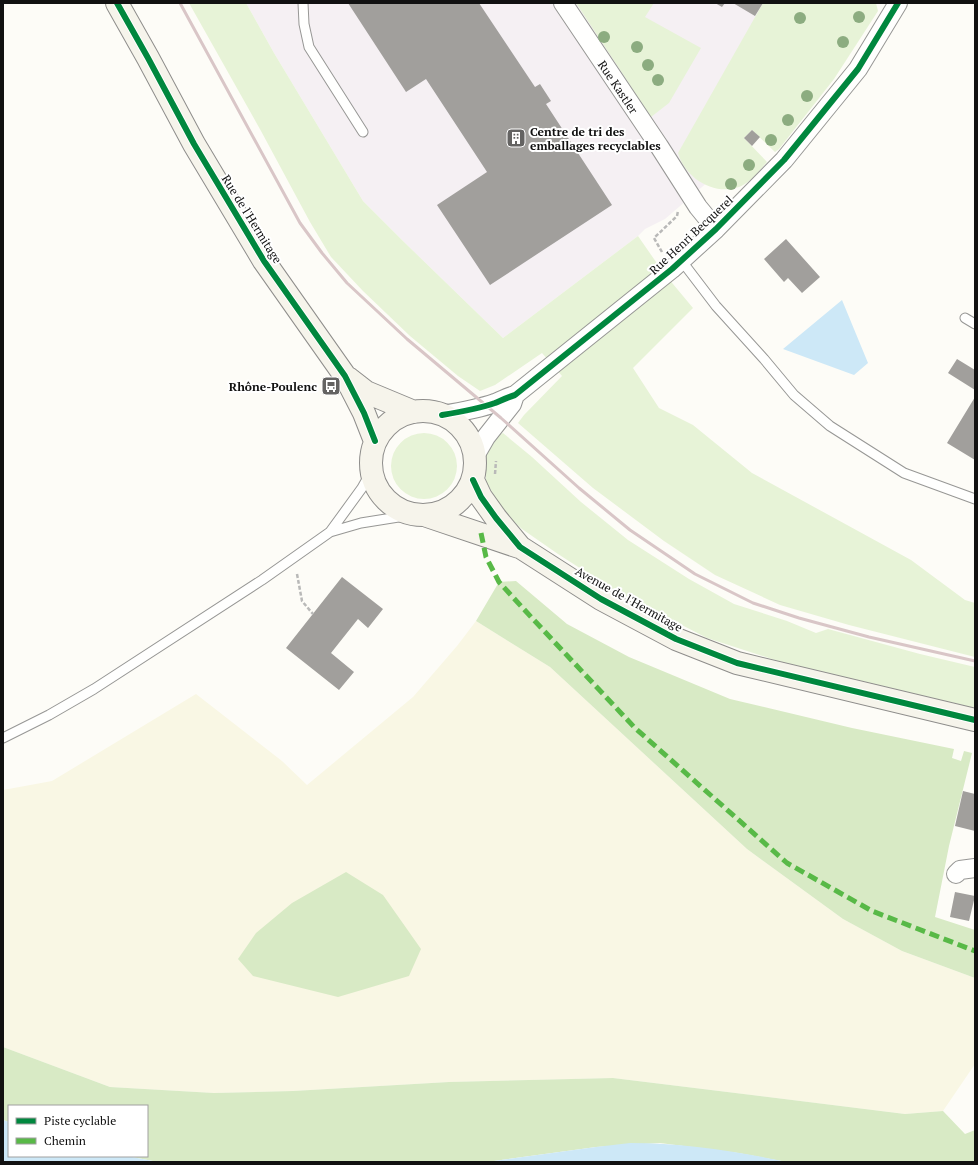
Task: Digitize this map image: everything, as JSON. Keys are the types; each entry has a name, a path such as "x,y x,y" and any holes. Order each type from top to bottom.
{"street":[{"name":"Rue de l'Hermitage","path":"117,3 194,144 264,261 345,376 364,413 375,441"},
{"name":"Rue Kastler","path":"562,3 698,206 716,229"},
{"name":"Rue Henri Becquerel","path":"442,415 486,406 496,403 506,397 515,395 660,279 716,229 784,160 840,92 858,69 898,3"},
{"name":"Rue de l'Hermitage","path":"345,376 366,392 414,412"},
{"name":"Rue Henri Becquerel","path":"475,456 486,437 512,404 515,395"},
{"path":"424,411 442,415 452,420 464,431 472,445 475,456 473,480 466,494 455,505 442,513 419,515 397,509 384,500 376,487 371,472 371,456 375,441 391,422 402,415 424,411"},
{"name":"Avenue de l'Hermitage","path":"473,480 481,497 520,547"},
{"name":"Avenue de l'Hermitage","path":"419,515 520,547 601,599 648,625 676,639 737,662 975,720"},
{"path":"956,874 960,870 975,868"}],"lane":[{"path":"303,3 304,24 308,47 363,132"},
{"path":"681,260 716,306 794,395 830,426 904,473 975,499"},
{"path":"965,318 975,324"},
{"path":"3,738 49,715 94,689 262,580 330,532 362,488 371,472"},
{"path":"330,532 361,523 419,515"}],"path":[{"path":"495,477 496,458"},
{"path":"297,574 302,601 312,614"}],"shaded area":[{"path":"246,3 835,3 754,132 724,168 665,219 645,229 638,236 503,338 363,201 274,53"},
{"path":"476,621 550,667 747,849 843,919 902,951 975,978 975,1064 943,1111 905,1114 613,1078 449,1082 293,1091 214,1093 110,1087 3,1047 3,790 52,781 196,694 282,761 307,785 413,697 457,646"}],"green space":[{"path":"189,3 246,3 274,53 363,201 503,338 638,236 663,272 693,308 633,368 659,408 693,425 752,473 911,560 965,600 975,603 975,657 849,625 780,605 715,575 664,541 593,488 518,423 562,376 542,353 495,385 480,391 458,376 410,336 363,291 331,257 310,222"},
{"path":"576,3 654,3 645,17 701,48 669,103 651,117"},
{"path":"763,3 876,3 878,11 834,79 779,149 775,152 752,130 744,138 767,162 754,176 739,187 720,189 711,187 702,183 687,170 678,153"},
{"path":"417,433 431,433 443,438 452,447 457,459 455,479 448,490 431,499 417,499 405,494 396,485 391,473 391,459 396,447 405,438"},
{"path":"503,433 532,457 581,502 628,540 689,579 734,604 787,621 816,633 828,629 975,667 975,708 778,661 707,638 614,590 522,529 503,512 486,481 484,453 496,437"},
{"path":"516,581 567,624 629,657 730,699 852,728 954,749 952,758 961,761 964,751 972,753 949,846 935,917 975,930 975,978 902,951 843,919 747,849 550,667 476,621 499,582"},
{"path":"346,872 383,895 421,949 409,976 338,997 253,976 238,959 256,933 292,903"},
{"path":"3,1047 110,1087 214,1093 293,1091 449,1082 613,1078 905,1114 943,1111 965,1134 975,1130 975,1162 787,1162 738,1153 660,1143 596,1147 487,1162 158,1162 132,1157 148,1157 148,1105 8,1105 8,1122 3,1120"}],"water":[{"path":"842,300 868,363 854,375 783,349"},
{"path":"3,1120 8,1122 8,1157 132,1157 158,1162 3,1162"},
{"path":"630,1143 670,1144 709,1148 787,1162 487,1162"}],"building":[{"name":"Centre de tri des emballages recyclables","path":"348,3 479,3 535,87 540,84 551,101 546,104 612,205 490,285 437,205 487,172 426,79 406,92"},
{"path":"715,3 725,3 722,7"},
{"path":"733,3 763,3 755,16"},
{"path":"752,130 760,137 752,146 744,138"},
{"path":"786,239 820,277 802,293 788,278 784,282 764,259"},
{"path":"957,359 975,370 975,390 948,373"},
{"path":"975,397 975,460 947,443"},
{"path":"342,577 383,609 368,628 358,619 331,653 354,672 339,690 286,648"},
{"path":"963,791 975,794 975,831 955,826"},
{"path":"955,892 975,896 969,921 950,917"}],"railway":[{"path":"180,3 300,223 322,253 347,283 407,339 501,418 579,488 630,530 695,574 753,603 799,618 869,637 975,661"}],"marked path":[{"path":"481,533 486,557 499,582 532,618 635,728 787,863 872,911 975,951"}],"cycle path":[{"path":"117,3 194,144 264,261 345,376 364,413 375,441"},
{"path":"442,415 482,407 515,395 672,269 716,229 784,160 858,69 898,3"},
{"path":"473,480 481,497 520,547 601,599 676,639 737,663 975,720"}],"place":[{"name":"Centre de tri des emballages recyclables","path":"516,138"},
{"name":"Rhône-Poulenc","path":"331,386"}]}
